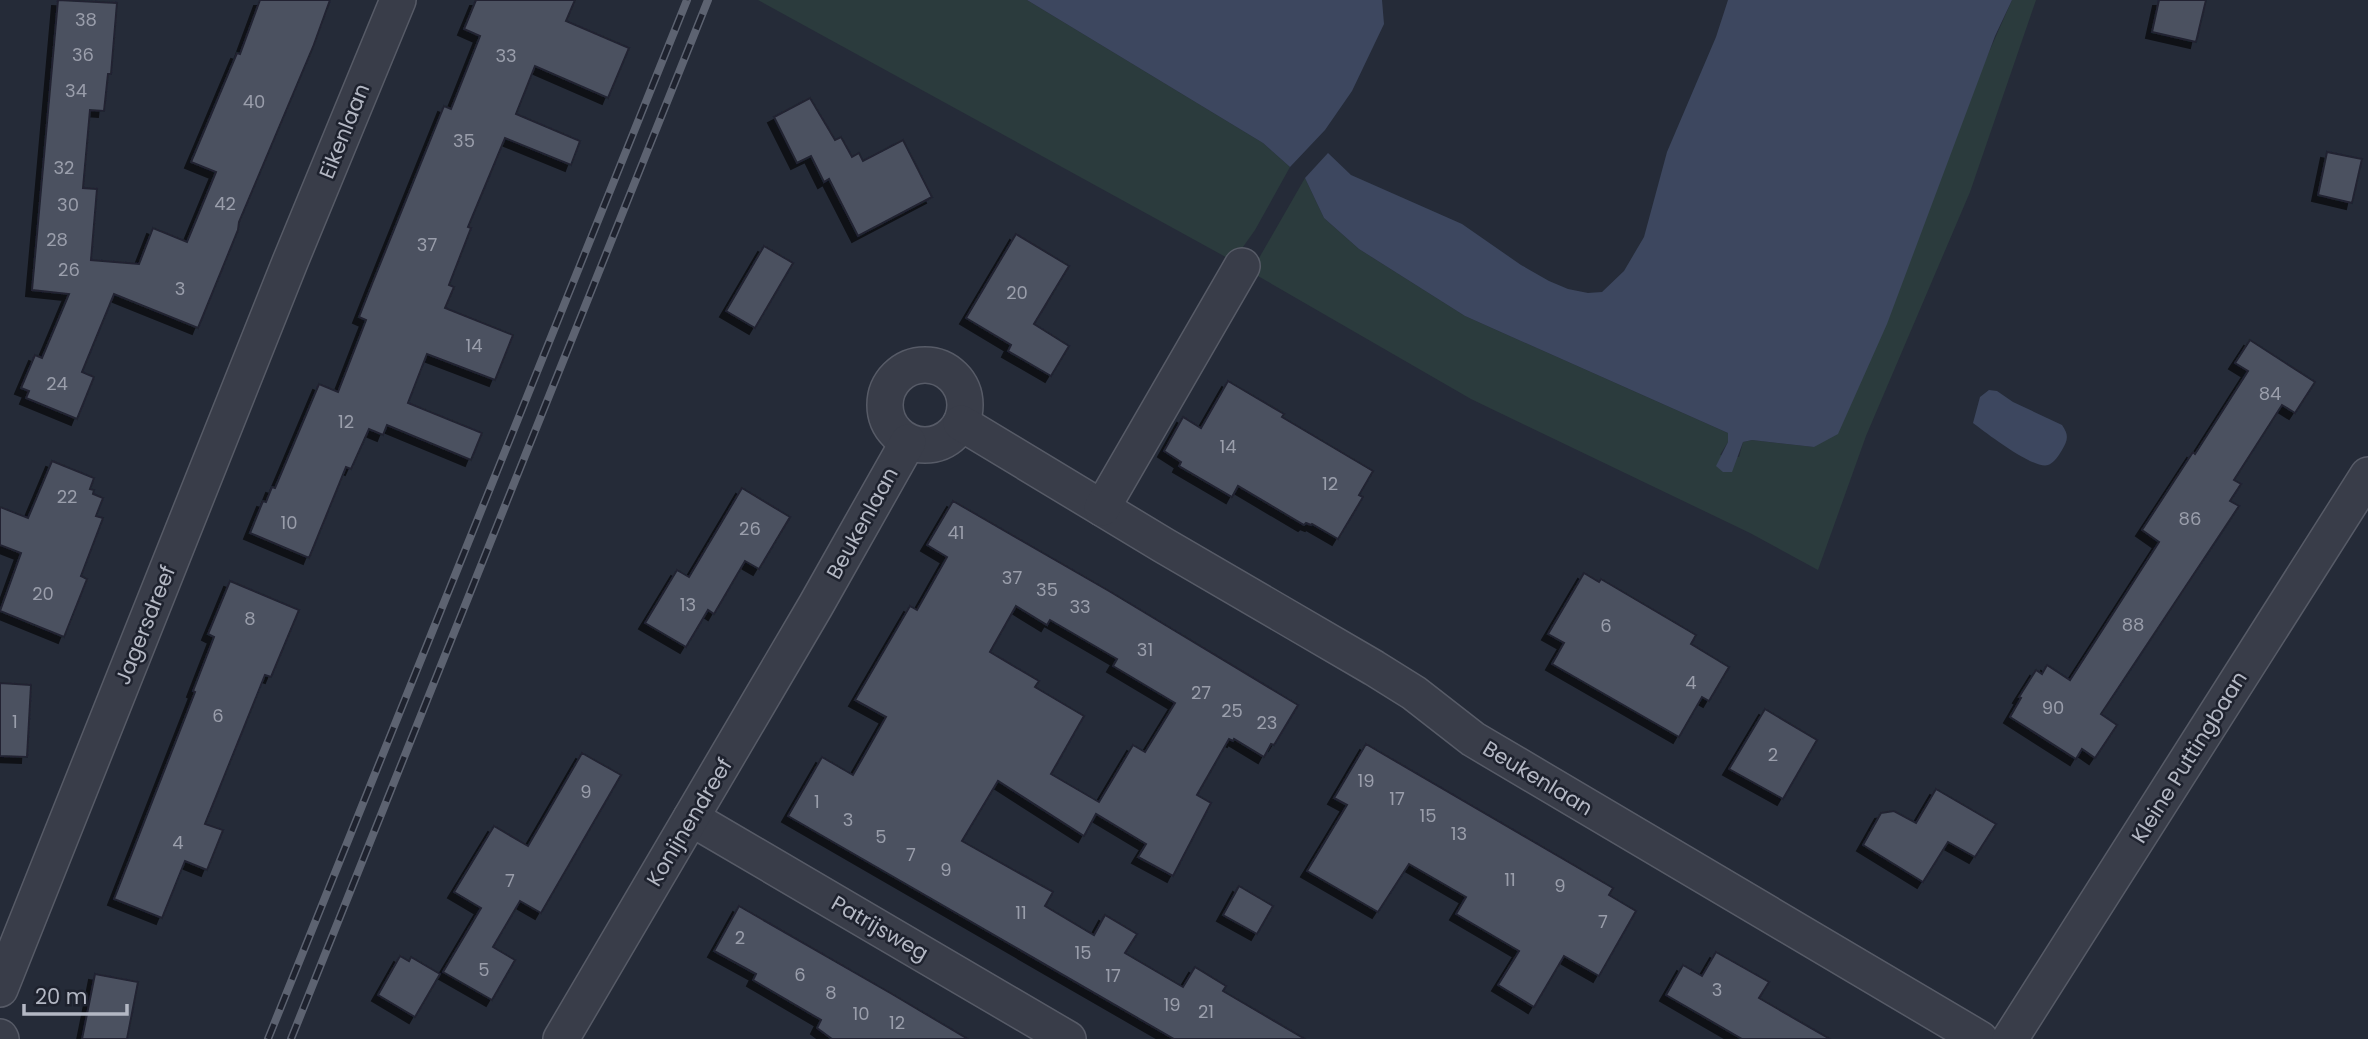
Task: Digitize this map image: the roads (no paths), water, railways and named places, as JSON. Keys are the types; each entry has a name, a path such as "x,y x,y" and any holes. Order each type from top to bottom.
{"street":[{"name":"Eikenlaan","path":"290,262 398,0"},
{"name":"Jagersdreef","path":"0,989 290,262"},
{"path":"1102,508 1242,266"},
{"name":"Beukenlaan","path":"930,365 942,369 953,376 964,398 961,423 953,434 942,442 929,445 908,442 897,435 889,425 885,413 888,388 906,370 930,365"},
{"name":"Beukenlaan","path":"961,423 1415,693 1473,739 1980,1039"},
{"name":"Beukenlaan","path":"816,605 908,442"},
{"name":"Kleine Puttingbaan","path":"2010,1039 2368,475"},
{"name":"Konijnendreef","path":"561,1039 816,605"},
{"name":"Patrijsweg","path":"691,818 1068,1039"}],"water":[{"path":"1027,0 1382,0 1384,24 1352,91 1325,130 1290,167 1263,143"},
{"path":"1728,0 2012,0 1995,36 1887,324 1838,434 1814,447 1752,440 1743,442 1732,472 1723,472 1716,466 1728,442 1728,433 1465,316 1359,249 1324,218 1305,178 1328,153 1351,175 1462,224 1549,281 1568,289 1588,293 1602,292 1624,271 1644,237 1667,152 1716,37"},
{"path":"1989,390 1997,391 2013,402 2062,425 2067,435 2066,440 2052,463 2041,465 2032,462 1973,423 1980,397"}],"railway":[{"path":"268,1039 687,0"},
{"path":"291,1039 708,0"}]}
